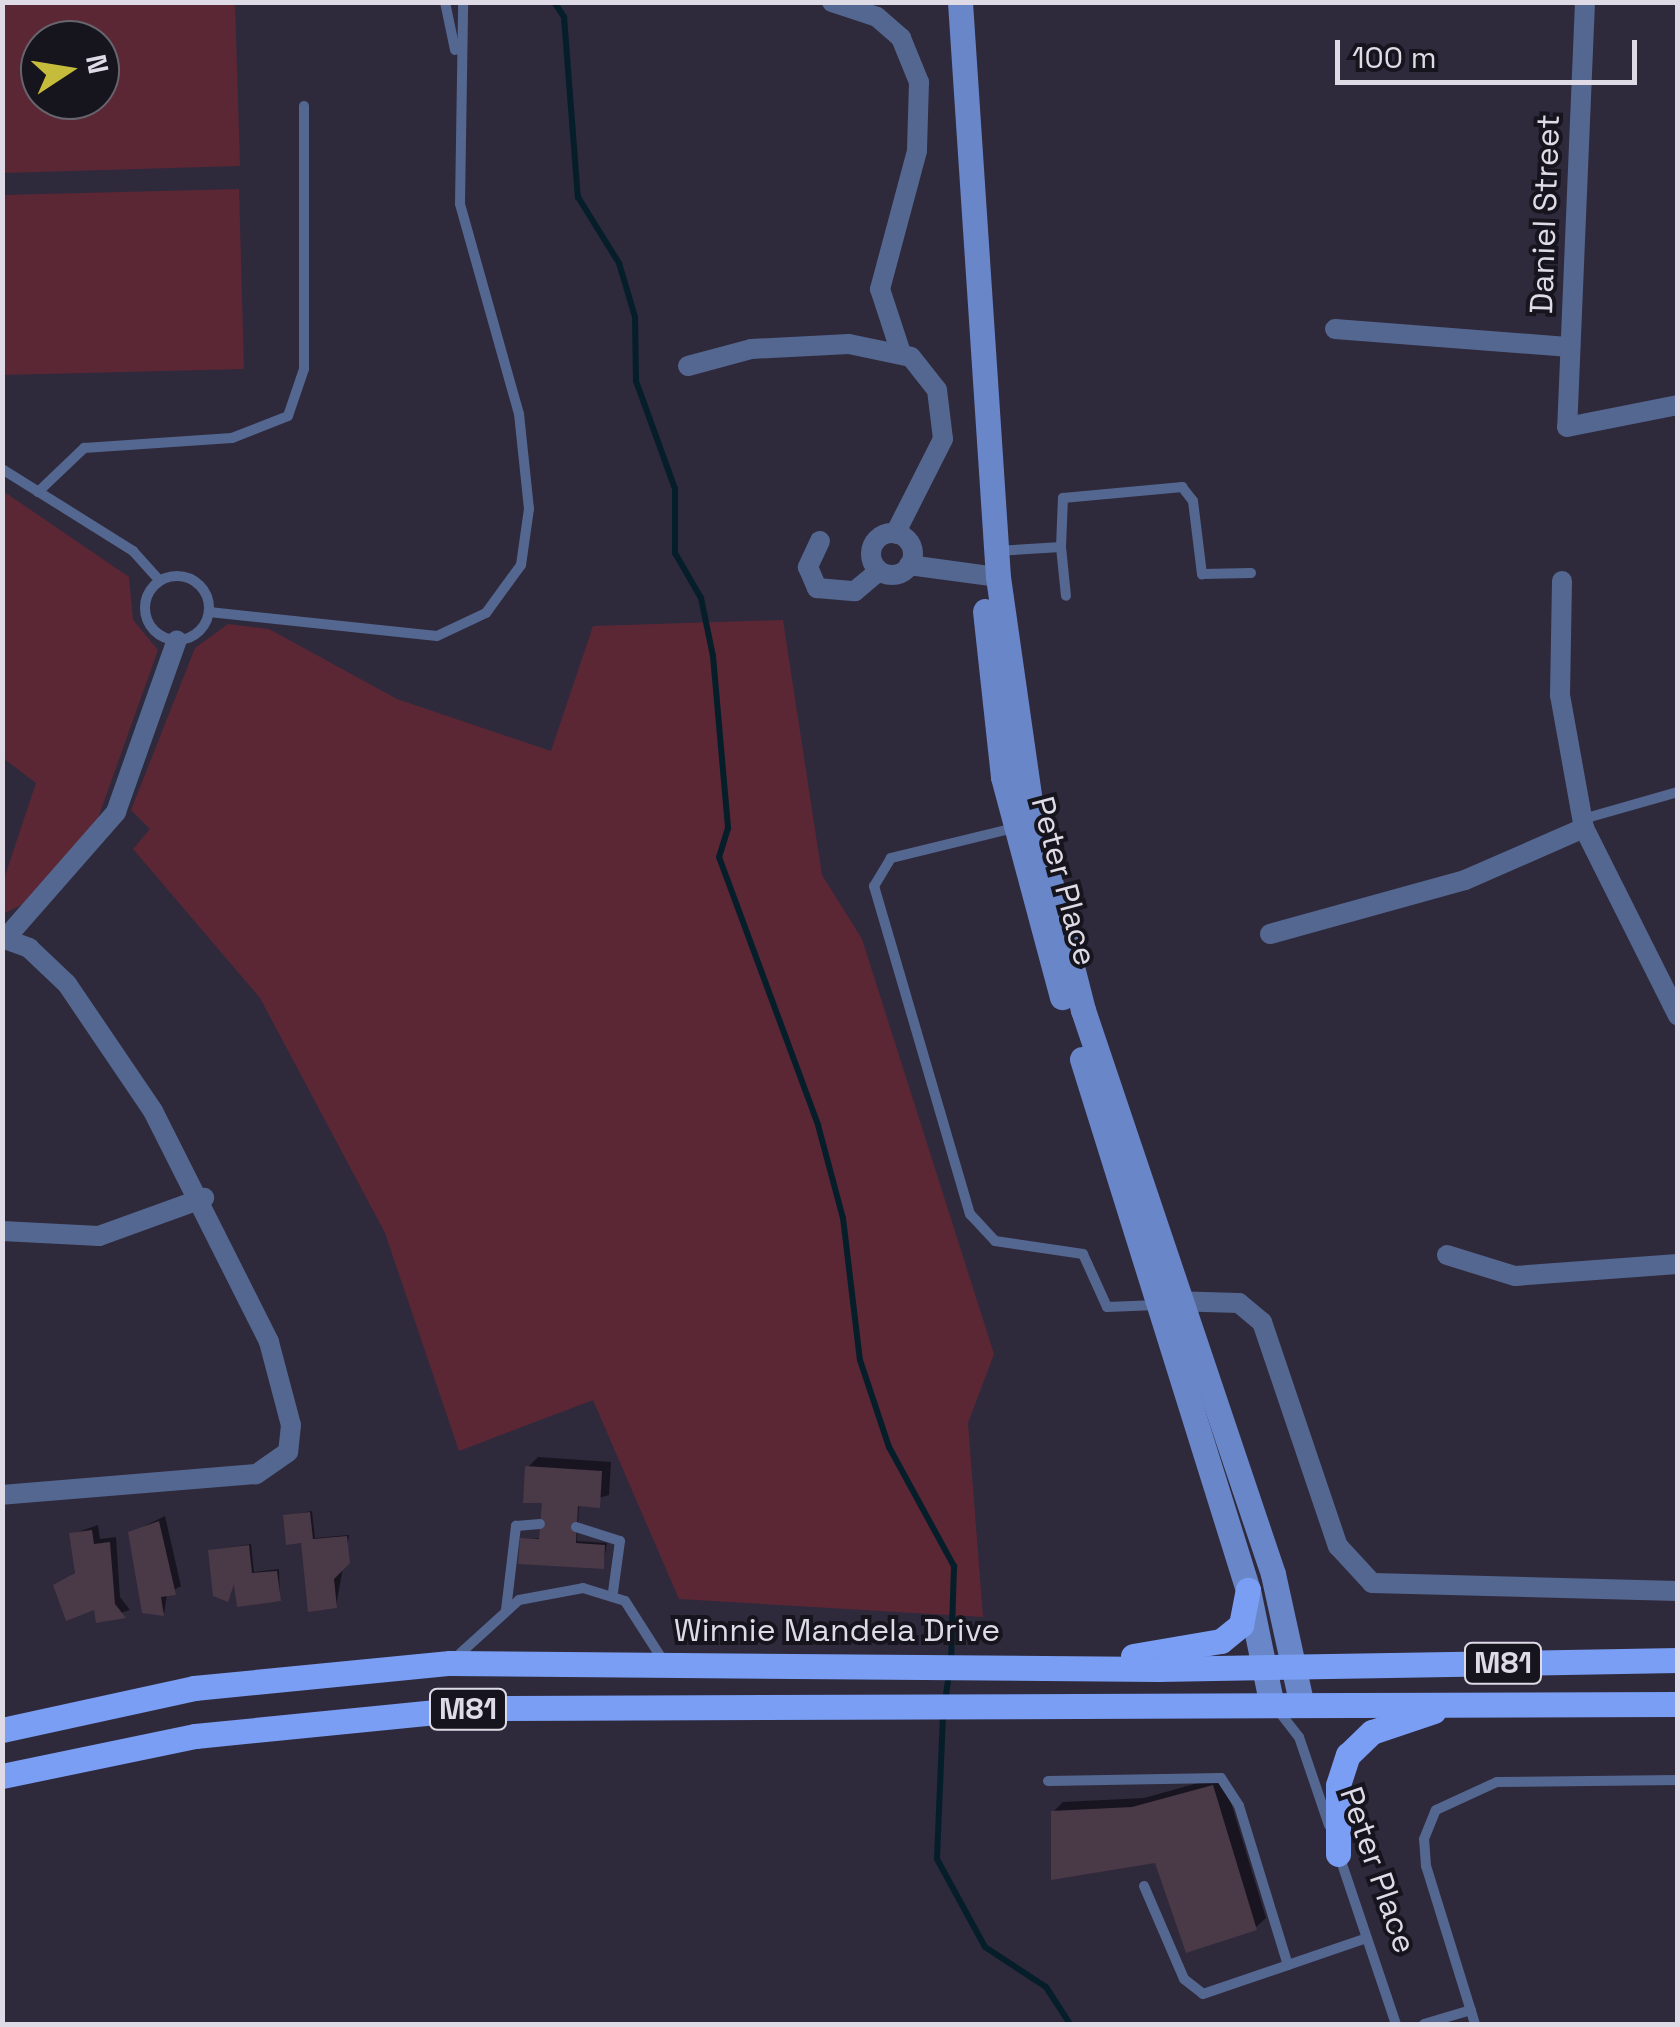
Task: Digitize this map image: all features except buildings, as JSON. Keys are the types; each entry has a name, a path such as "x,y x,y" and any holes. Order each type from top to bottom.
{"main road":[{"name":"Peter Place","path":"948,2 990,578 1025,825 1170,1301 1268,1667 1271,1701"},
{"name":"Peter Place","path":"960,2 996,551 990,578"},
{"name":"Peter Place","path":"1170,1301 1298,1666 1301,1700"},
{"path":"1069,1665 1221,1641 1241,1625 1248,1590"},
{"name":"Winnie Mandela Drive","path":"2,1730 194,1688 450,1663 982,1662 1268,1667 1678,1660"},
{"name":"M81","path":"2,1776 195,1736 351,1717 1301,1700 1678,1704"},
{"path":"1338,1854 1338,1785 1362,1738 1463,1703"}],"street":[{"path":"832,2 877,17 900,38 919,82 917,151 881,304 860,344"},
{"name":"Daniel Street","path":"1585,2 1567,427 1678,405"},
{"path":"880,571 873,546 896,534 944,427 937,390 900,350 881,304"},
{"path":"1335,329 1570,347"},
{"path":"688,366 751,349 860,344 900,350"},
{"path":"896,534 910,546 909,565"},
{"path":"820,541 808,568 817,588 855,592 880,571 909,565 990,578"},
{"path":"1562,581 1560,694 1583,824 1678,1016"},
{"path":"2,1494 242,1478 288,1452 278,1366 204,1198 67,984 4,939 116,812 178,640"},
{"path":"1270,934 1465,880 1583,824"},
{"path":"2,1231 100,1236 204,1198"},
{"path":"1446,1255 1515,1276 1678,1264"},
{"path":"1170,1301 1240,1303 1262,1322 1338,1546 1372,1582 1678,1591"}],"lane":[{"path":"445,2 458,60"},
{"path":"209,612 436,636 486,613 522,565 529,509 519,414 466,240 458,60 463,2"},
{"path":"38,492 84,448 232,438 288,416 304,369 304,106"},
{"path":"2,469 132,552 160,581"},
{"path":"1066,596 1060,547 1063,498 1182,487 1193,501 1202,574 1251,573"},
{"path":"996,551 1060,547"},
{"path":"160,581 190,578 209,612"},
{"path":"160,581 147,617 178,640 198,633 209,612"},
{"path":"1583,824 1678,792"},
{"path":"1025,825 891,858 874,886 970,1214 995,1241 1082,1254 1107,1308 1170,1301"},
{"path":"506,1610 516,1526 540,1524"},
{"path":"576,1526 620,1541 613,1592 664,1662"},
{"path":"450,1663 506,1610 549,1590 613,1592"},
{"name":"Peter Place","path":"1299,1736 1301,1700"},
{"name":"Peter Place","path":"1271,1701 1299,1736 1396,2024"},
{"path":"1048,1781 1213,1775 1227,1782 1288,1965"},
{"path":"1475,2024 1426,1866 1424,1839 1436,1810 1496,1782 1678,1780"},
{"path":"1144,1886 1184,1979 1203,1994 1367,1938"},
{"path":"1424,2024 1471,2010"}],"shaded area":[{"path":"2,3 235,3 240,166 3,173"},
{"path":"239,189 244,369 3,375 3,195"},
{"path":"3,491 129,577 133,620 158,650 97,821 27,902 3,914 3,882 36,783 3,758"},
{"path":"783,620 822,875 862,939 994,1354 968,1423 983,1617 679,1599 593,1400 459,1451 385,1233 260,998 133,849 150,829 131,810 195,648 228,624 269,629 397,699 551,751 593,626"}],"waterway":[{"path":"554,2 564,17 578,197 619,263 635,317 636,381 675,489 675,553 701,598 713,656 728,828 719,857 818,1125 843,1218 860,1360 889,1447 954,1566 951,1663"},
{"path":"945,1702 949,1675"},
{"path":"943,1715 937,1859 985,1947 1046,1987 1070,2024"}]}
